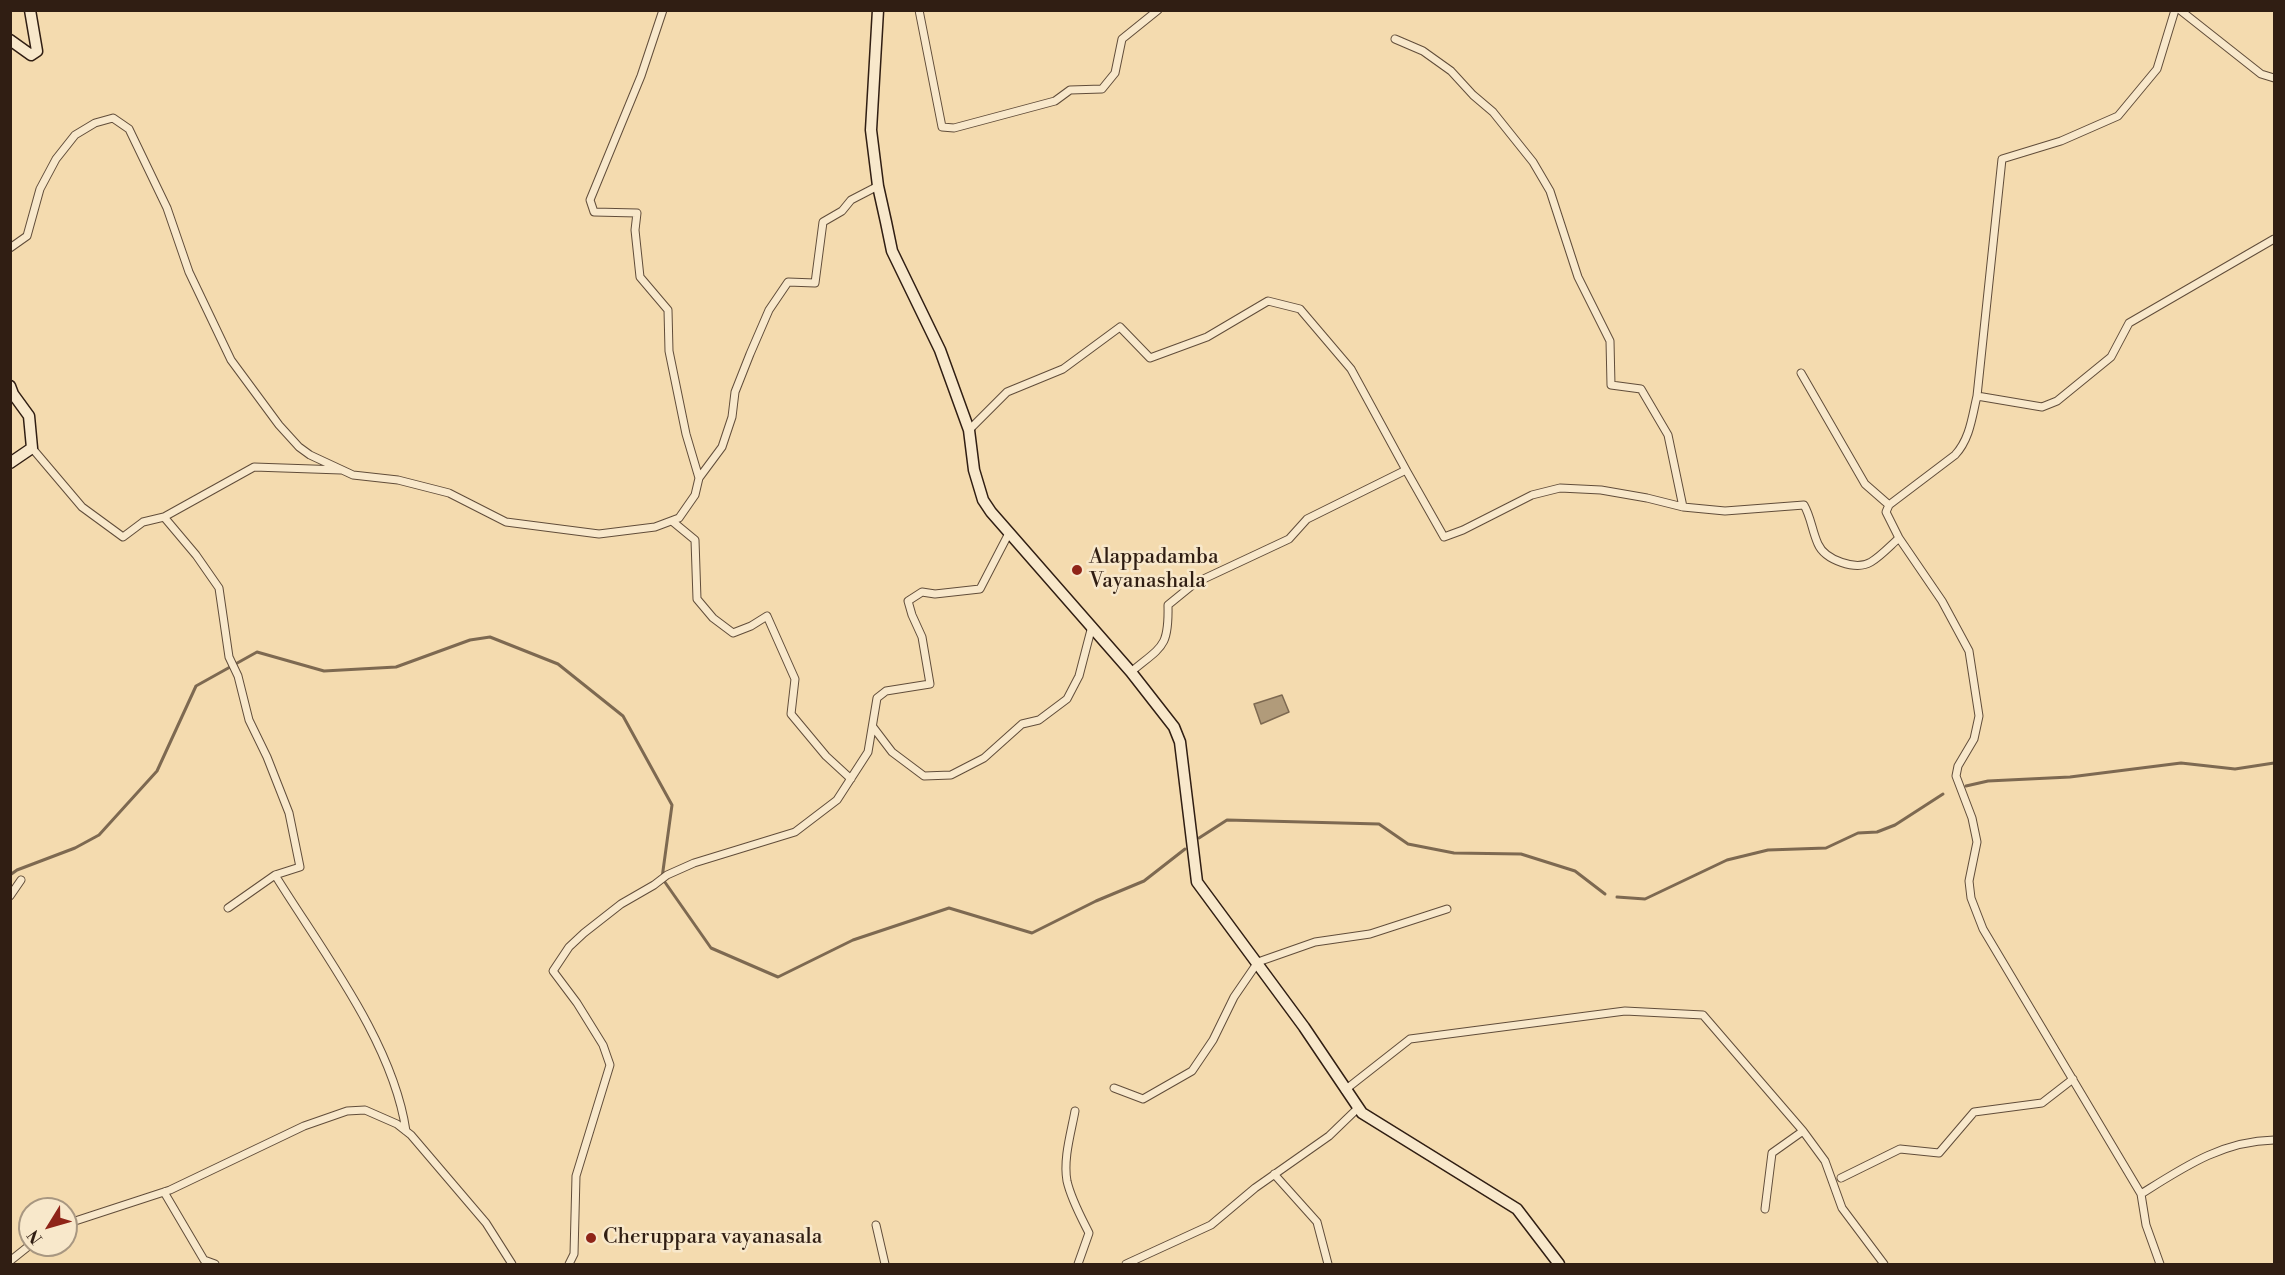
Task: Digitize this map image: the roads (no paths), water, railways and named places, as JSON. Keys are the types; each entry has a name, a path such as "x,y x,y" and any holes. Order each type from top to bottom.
{"street":[{"path":"10,40 32,55 37,51 30,10"},
{"path":"663,10 641,76 590,200 594,212 637,213 635,230 640,277 668,310 669,351 686,434 699,478"},
{"path":"879,10 871,130 878,186 892,251 940,350 969,430 974,470 983,500 1009,533 1131,672 1174,727 1180,742 1197,882 1258,962 1358,1108 1362,1113 1517,1209 1559,1264"},
{"path":"919,10 942,127 954,128 1055,101 1070,90 1102,89 1115,73 1122,39 1158,10"},
{"path":"2160,1264 2146,1225 2141,1194 1983,929 1971,898 1969,881 1977,842 1972,818 1956,776 1958,766 1974,739 1979,716 1969,651 1942,601 1899,538 1886,512 1889,505 1955,455 1964,445 1977,396 2002,159 2061,141 2118,116 2157,69 2178,10 2261,74 2274,78"},
{"path":"1395,39 1423,51 1451,71 1473,95 1493,112 1533,162 1550,191 1578,277 1610,341 1611,385 1641,389 1668,435 1683,507"},
{"path":"10,248 27,236 40,189 56,159 75,135 95,123 113,118 129,129 167,208 189,272 231,360 279,425 299,447 310,455 353,475 398,480 449,493 506,522 600,534 655,527 679,518 695,495 699,478 722,447 732,417 735,392 769,310 788,282 815,283 824,222 842,211 851,200 878,186"},
{"path":"1977,396 2042,407 2057,401 2111,357 2129,323 2274,239"},
{"path":"969,430 1007,392 1063,369 1120,327 1150,358 1207,338 1268,301 1300,309 1351,369 1444,537 1463,530 1532,495 1560,488 1601,490 1683,507 1725,512 1804,505 1819,547 1835,561 1850,564 1869,563 1899,538"},
{"path":"1801,373 1865,484 1889,505"},
{"path":"10,386 29,416 32,448 82,507 123,537 143,522 164,517 254,467 344,470"},
{"path":"10,463 32,448"},
{"path":"1131,672 1164,644 1169,629 1168,605 1195,583 1289,539 1307,519 1406,470"},
{"path":"164,517 196,555 219,588 229,657 238,676 249,720 267,757 289,813 300,867 275,875 228,908"},
{"path":"672,521 695,540 697,599 713,618 733,633 767,616 795,680 791,714 826,756 851,779"},
{"path":"569,1264 574,1254 576,1176 610,1065 603,1045 577,1003 553,971 569,947 584,933 621,904 667,875 694,863 795,832 837,800 868,752 877,698 886,692 930,684 922,637 908,601 922,592 935,594 980,589 1009,533"},
{"path":"873,727 892,752 924,776 951,775 984,758 1022,724 1039,720 1067,699 1079,676 1092,626"},
{"path":"275,875 351,996 384,1055 403,1110 406,1131"},
{"path":"10,896 21,880"},
{"path":"1114,1088 1143,1098 1192,1071 1213,1040 1234,997 1258,962 1316,942 1370,934 1447,909"},
{"path":"1345,1090 1410,1039 1624,1011 1703,1015 1803,1131 1825,1161 1842,1208 1884,1264"},
{"path":"1840,1178 1900,1149 1939,1153 1974,1112 2042,1103 2073,1079"},
{"path":"1126,1264 1211,1225 1274,1174 1329,1136 1358,1108"},
{"path":"78,1220 164,1192 304,1126 347,1111 365,1110 397,1124 406,1131 486,1223 512,1264"},
{"path":"1075,1111 1068,1153 1067,1180 1077,1209 1089,1233 1078,1264"},
{"path":"1765,1209 1772,1153 1803,1131"},
{"path":"2141,1194 2187,1166 2225,1147 2245,1142 2274,1140"},
{"path":"1274,1174 1317,1222 1328,1264"},
{"path":"164,1192 204,1260 216,1264"},
{"path":"876,1225 885,1264"}],"waterway":[{"path":"10,875 17,870 75,848 99,835 157,771 196,686 257,652 324,671 396,667 470,640 490,637 558,664 623,716 672,805 662,878 711,948 778,977 853,940 949,908 1032,933 1096,901 1144,881 1185,849"},
{"path":"1966,786 1988,781 2070,777 2181,763 2235,769 2274,763"},
{"path":"1617,897 1645,899 1727,860 1768,850 1826,848 1858,833 1877,832 1895,825 1943,794"},
{"path":"1199,838 1227,820 1379,824 1408,844 1454,853 1521,854 1575,871 1605,894"}],"place":[{"name":"Alappadamba Vayanashala","path":"1077,570"},
{"name":"Cheruppara vayanasala","path":"591,1238"}]}
